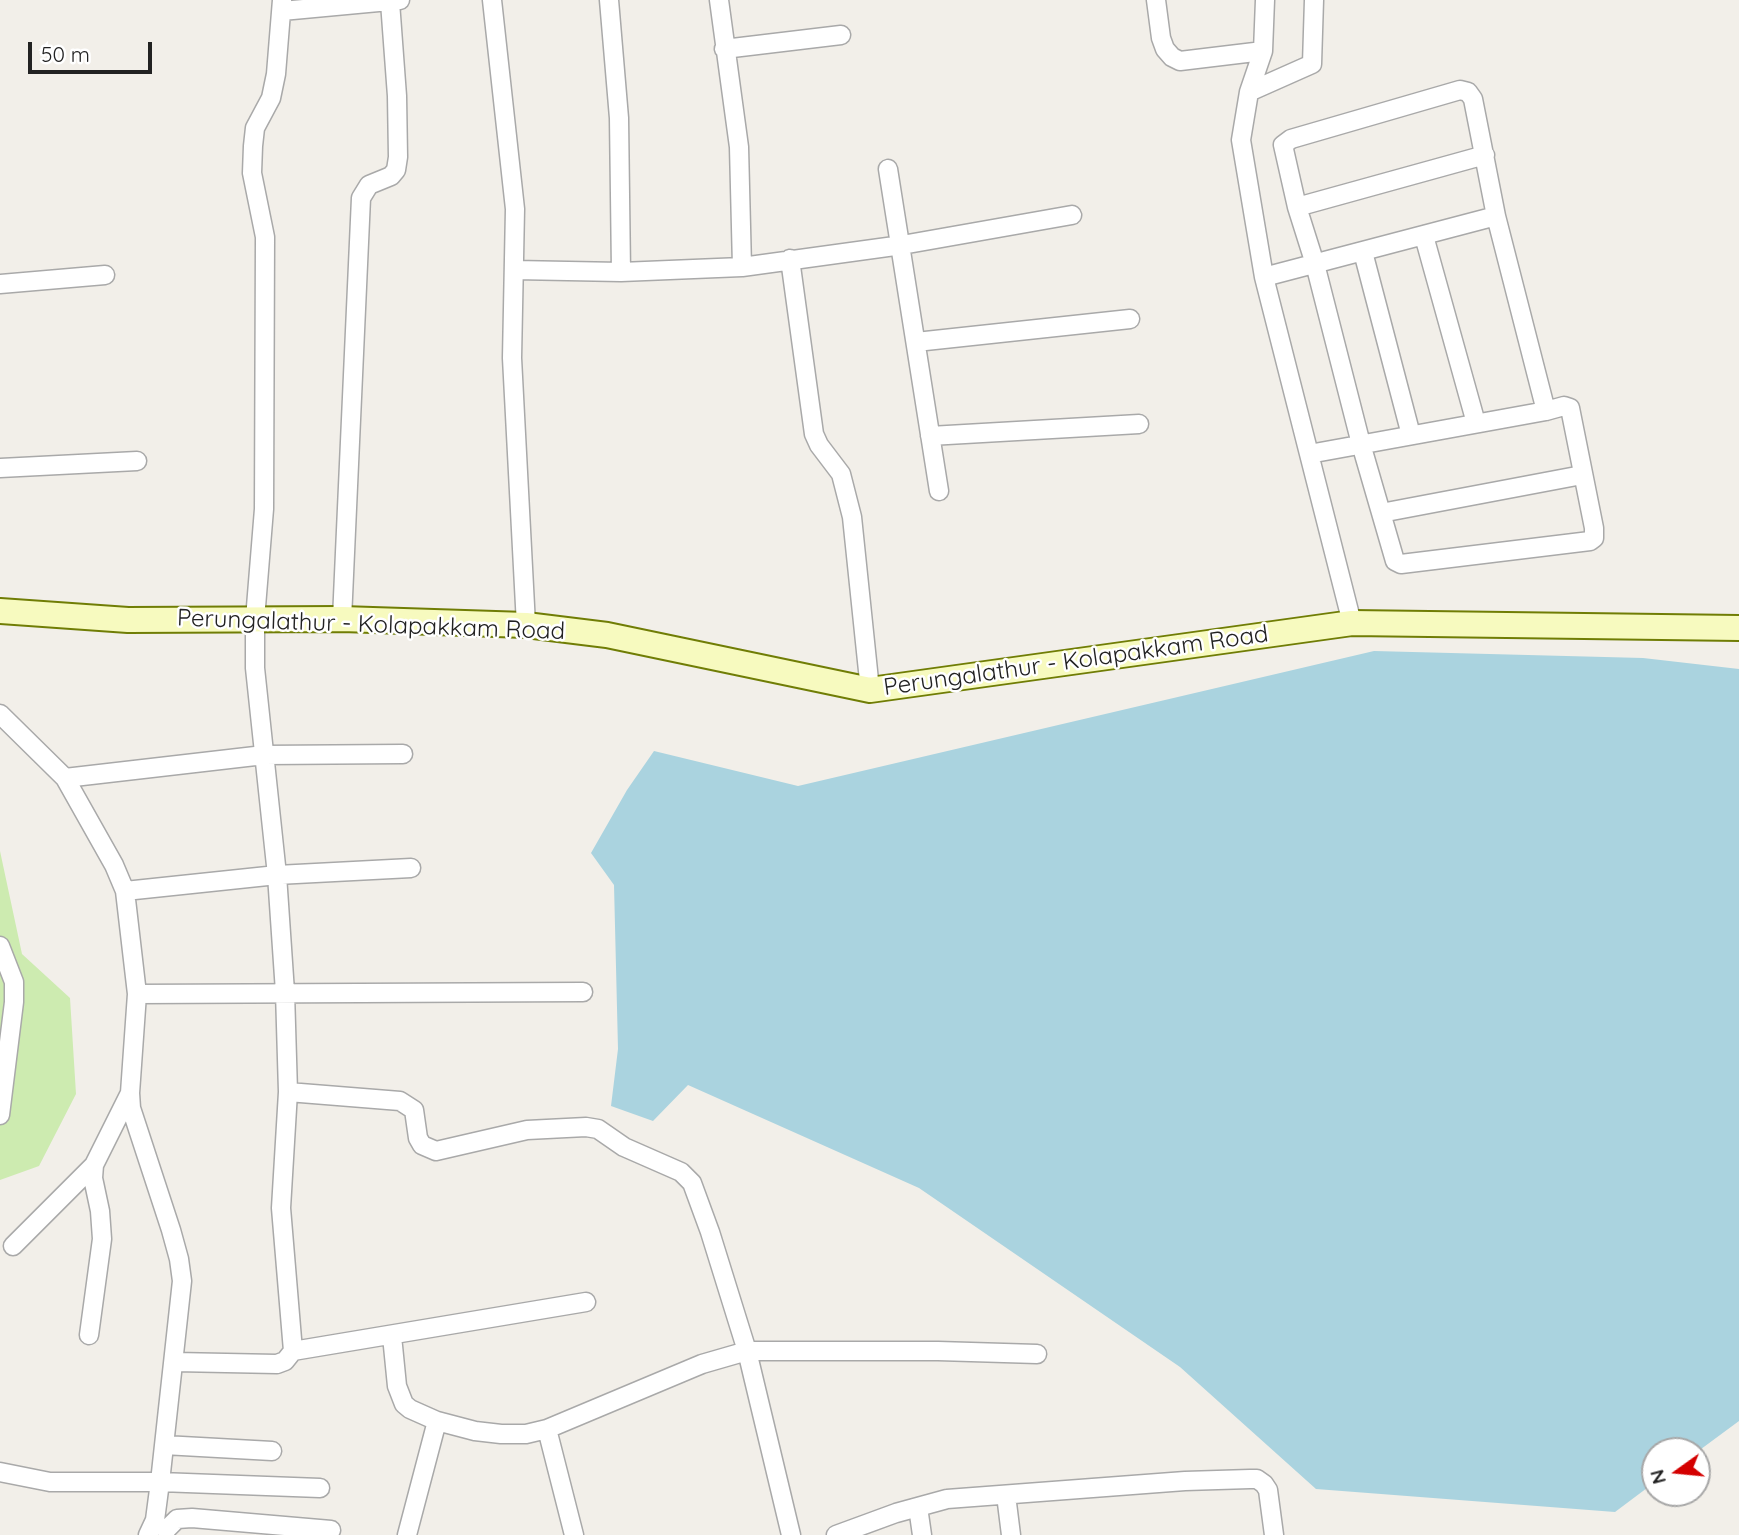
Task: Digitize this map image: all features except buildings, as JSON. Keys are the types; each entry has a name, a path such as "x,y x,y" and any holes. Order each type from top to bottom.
{"main road":[{"name":"Perungalathur - Kolapakkam Road","path":"0,611 128,620 342,619 526,625 607,635 870,690 1352,623 1739,628"}],"street":[{"path":"492,0 515,209 512,358 526,625"},
{"path":"609,0 619,118 621,272"},
{"path":"719,0 739,147 742,267"},
{"path":"1156,0 1165,49 1180,61 1263,51"},
{"path":"1265,0 1263,51 1249,92 1241,140 1264,277 1352,623"},
{"path":"1249,92 1312,64 1314,0"},
{"path":"293,1351 281,1208 288,1092 285,992 255,668 255,619 264,509 265,237 252,173 253,146 256,128 271,98 282,5 396,1 396,170 391,176 369,185 360,198 342,619"},
{"path":"724,49 841,36"},
{"path":"1309,454 1362,444 1476,423 1546,411 1564,406 1570,408 1595,533 1590,541 1401,565 1395,561 1362,444 1315,264 1297,207 1283,151 1285,141 1460,90 1470,94 1473,99 1496,216 1546,411"},
{"path":"1297,207 1485,155"},
{"path":"888,169 939,491"},
{"path":"515,270 621,272 742,267 902,245 1072,215"},
{"path":"1264,277 1496,216"},
{"path":"1423,236 1476,423"},
{"path":"1363,252 1411,435"},
{"path":"790,260 814,435 841,474 852,517 870,690"},
{"path":"0,285 105,275"},
{"path":"916,342 1130,318"},
{"path":"930,436 1139,424"},
{"path":"0,468 137,461"},
{"path":"1381,513 1582,475"},
{"path":"0,714 65,778 114,865 125,891 137,994 130,1093 136,1128 179,1259 182,1280 160,1482 161,1531"},
{"path":"65,778 264,755 403,754"},
{"path":"125,891 276,875 411,868"},
{"path":"0,946 14,982 14,1002 0,1115"},
{"path":"137,994 583,992"},
{"path":"288,1092 400,1101 414,1110 418,1138 422,1145 436,1151 527,1130 586,1127 598,1129 636,1153 681,1172 692,1183 747,1351 790,1535"},
{"path":"13,1245 94,1165 130,1093"},
{"path":"89,1335 102,1239 100,1211 93,1178 94,1165"},
{"path":"175,1362 277,1364 285,1361 293,1351 586,1302"},
{"path":"393,1336 400,1397 410,1409 437,1422 501,1434 526,1434 547,1429 702,1364 747,1351 1037,1354"},
{"path":"407,1535 437,1422"},
{"path":"547,1429 574,1535"},
{"path":"164,1445 272,1451"},
{"path":"0,1472 50,1482 160,1482 320,1488"},
{"path":"836,1535 947,1499 1185,1481 1257,1479 1268,1490 1274,1535"},
{"path":"1006,1495 1011,1535"},
{"path":"918,1507 922,1535"},
{"path":"161,1531 173,1521 184,1518 331,1530"}],"green space":[{"path":"0,851 22,954 70,998 76,1094 39,1166 0,1180"}],"water":[{"path":"1374,651 1643,658 1739,669 1739,1421 1711,1442 1711,1437 1641,1437 1641,1492 1615,1512 1316,1489 1180,1367 919,1188 688,1085 653,1121 611,1106 618,1049 614,885 591,853 627,790 654,751 798,786"}]}
